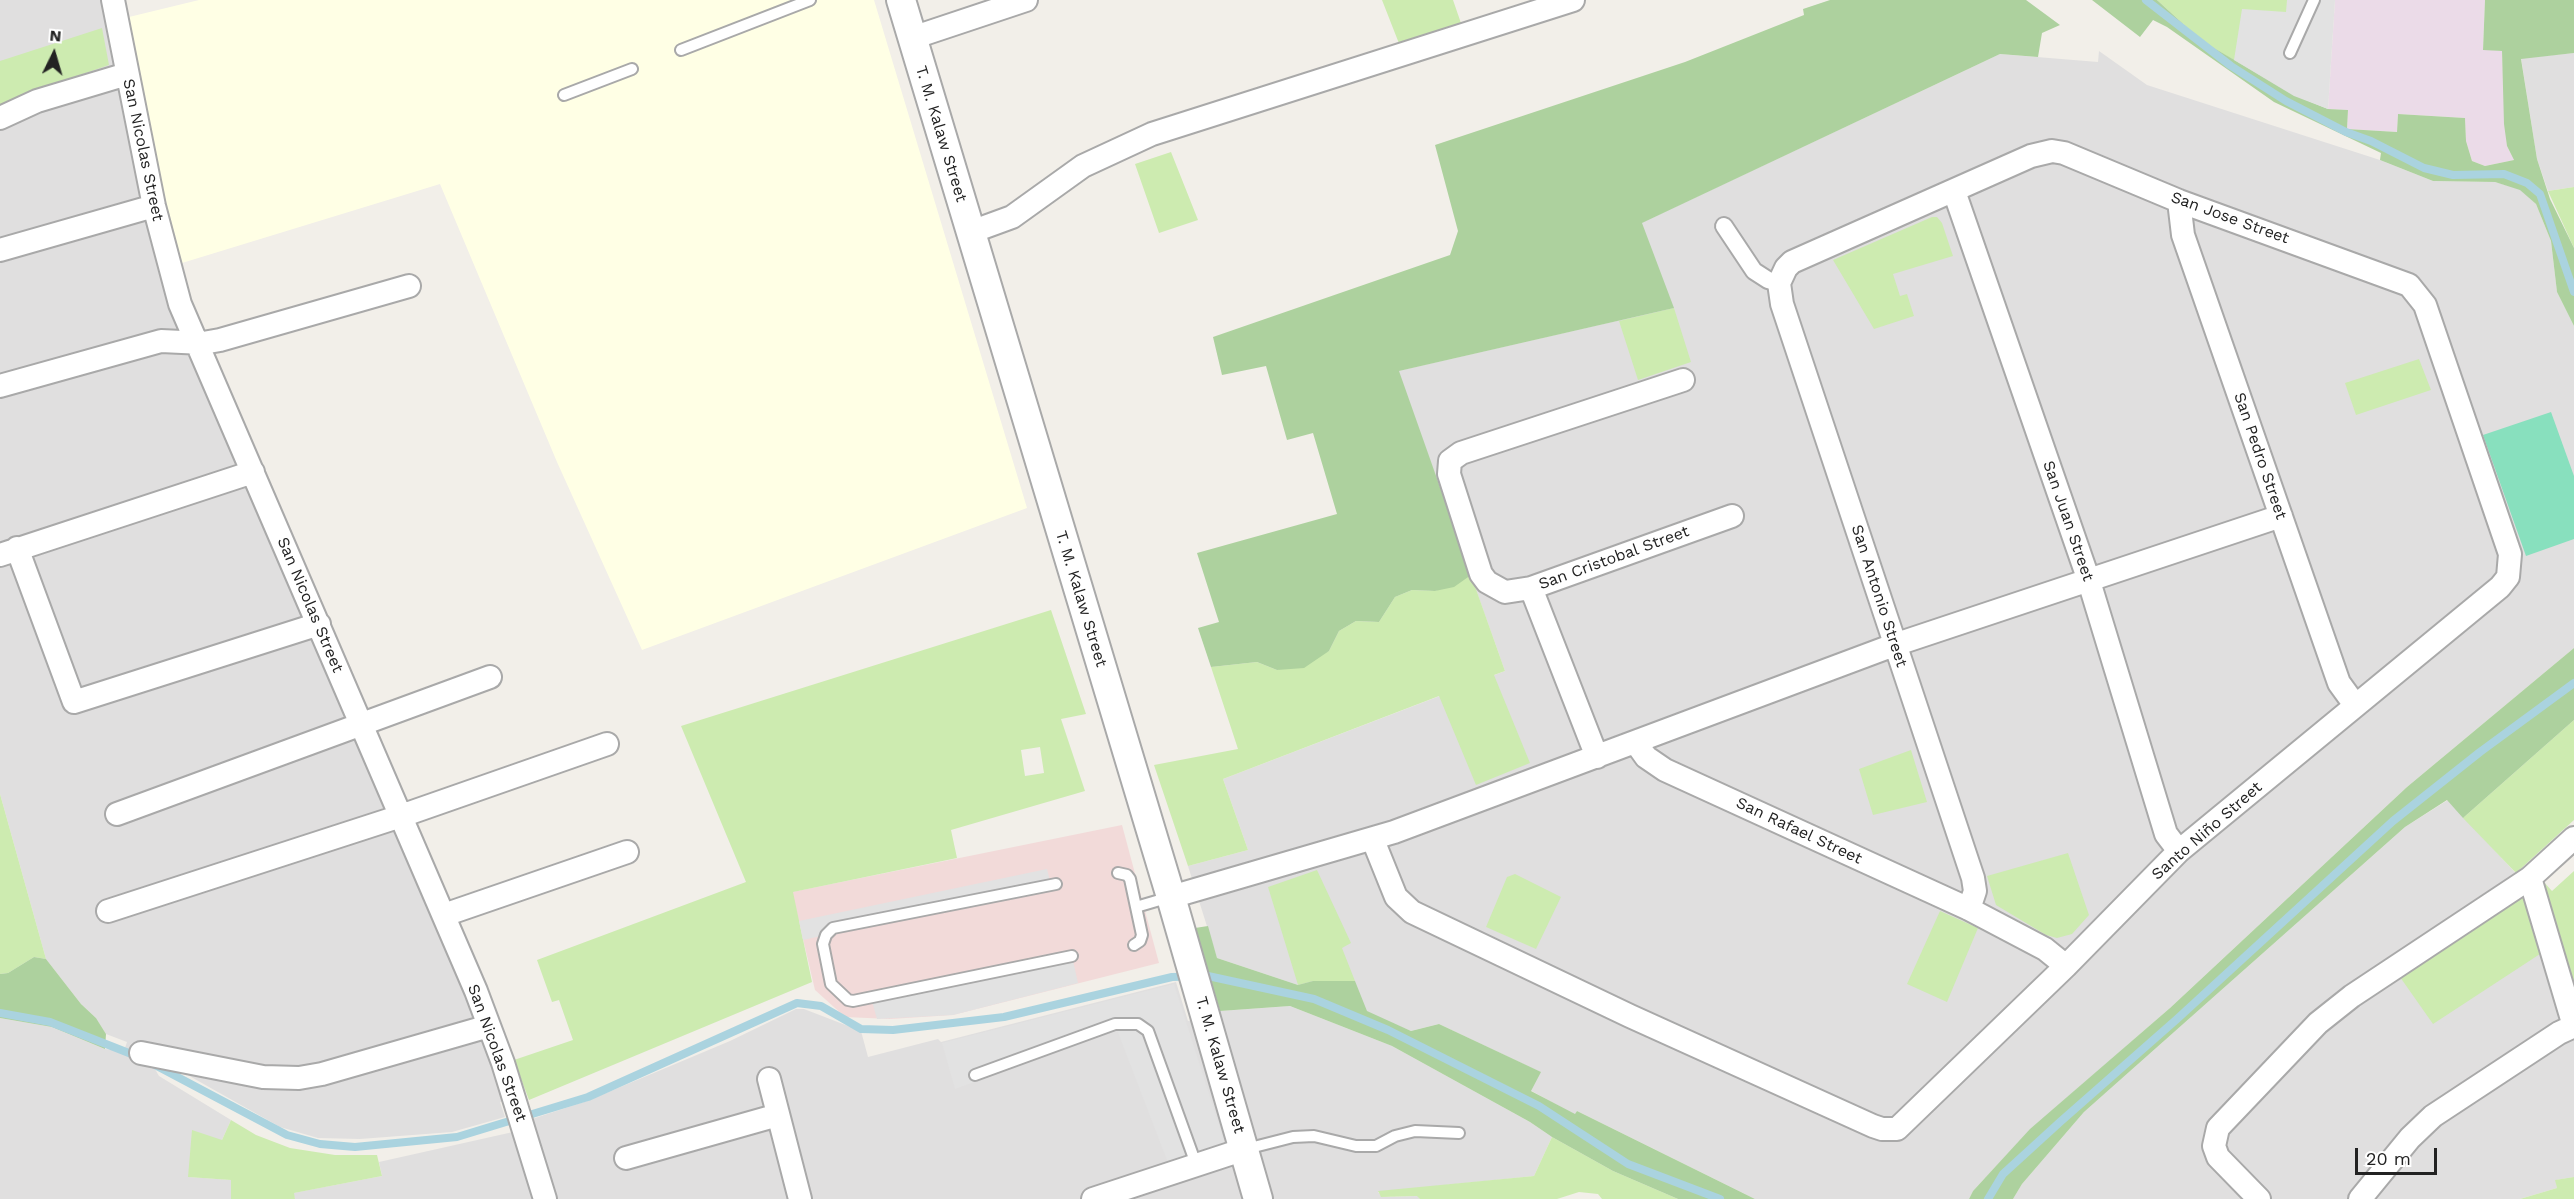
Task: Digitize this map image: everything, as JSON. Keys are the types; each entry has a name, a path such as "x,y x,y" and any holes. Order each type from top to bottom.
{"street":[{"name":"San Nicolas Street","path":"113,0 154,206 170,273 195,343 444,915 489,1026 515,1100 545,1199"},
{"name":"T. M. Kalaw Street","path":"901,0 1171,897 1258,1199"},
{"path":"912,38 1026,0"},
{"path":"971,232 1012,217 1083,166 1152,134 1573,0"},
{"path":"0,118 36,101 127,74"},
{"name":"San Jose Street","path":"1779,283 1792,262 2031,156 2052,151 2064,153 2179,201 2402,280 2416,290 2425,305 2510,554 2511,571"},
{"name":"San Juan Street","path":"1954,191 2088,578 2166,834 2179,851"},
{"name":"San Pedro Street","path":"2179,201 2183,235 2339,683 2355,705"},
{"path":"0,250 154,206"},
{"path":"1724,226 1754,271 1768,280 1779,283"},
{"name":"San Antonio Street","path":"1779,283 1782,304 1973,878 1975,891 1969,909"},
{"path":"0,386 161,341 195,343 220,340 409,286"},
{"path":"1531,588 1504,592 1487,582 1481,574 1449,474 1450,461 1461,453 1683,380"},
{"path":"253,472 8,552 74,702 319,624"},
{"name":"San Cristobal Street","path":"1597,757 1531,588 1732,516"},
{"path":"1171,897 1295,859 1373,840 1894,645 2088,578 2281,516"},
{"name":"Santo Niño Street","path":"1373,840 1396,897 1413,912 1630,1016 1873,1126 1890,1130 1903,1126 2179,851 2500,587 2511,571"},
{"path":"117,814 361,722 490,677"},
{"name":"San Rafael Street","path":"1636,743 1646,758 1665,770 1969,909 2045,949 2066,966"},
{"path":"108,911 401,816 607,744"},
{"path":"2259,1199 2218,1157 2214,1146 2218,1128 2326,1016 2530,878 2574,838"},
{"path":"444,915 627,852"},
{"path":"2360,1199 2410,1138 2433,1116 2559,1033 2574,1026 2530,878"},
{"path":"141,1053 263,1077 299,1078 322,1074 489,1026"},
{"path":"769,1079 800,1199"},
{"path":"626,1158 778,1115"},
{"path":"1093,1199 1245,1149"}],"lane":[{"path":"681,50 810,0"},
{"path":"2290,53 2314,0"},
{"path":"564,95 632,69"},
{"path":"1118,873 1127,875 1130,879 1142,938 1134,945"},
{"path":"1056,884 833,928 826,935 824,944 831,984 848,1000 853,1001 1072,956"},
{"path":"1136,907 1171,897"},
{"path":"975,1075 1115,1024 1138,1024 1148,1031 1196,1164"},
{"path":"1245,1149 1293,1137 1314,1136 1376,1146 1395,1136 1415,1131 1459,1133"}],"shaded area":[{"path":"0,0 110,0 124,73 0,115"},
{"path":"199,0 874,0 1027,508 642,650 557,462 440,184 182,263 160,178 129,17"},
{"path":"2287,0 2335,0 2328,109 2294,96 2234,60 2242,9 2286,12"},
{"path":"2335,0 2485,0 2483,49 2502,51 2507,146 2514,160 2485,166 2472,161 2466,141 2465,118 2398,114 2397,132 2347,129 2348,110 2328,109"},
{"path":"2099,51 2147,85 2380,160 2433,181 2495,182 2520,189 2536,204 2551,241 2557,292 2574,326 2574,648 2407,787 2170,1008 2031,1129 1973,1191 1969,1199 1755,1199 1577,1111 1575,1115 1530,1090 1540,1072 1439,1024 1411,1031 1298,985 1217,958 1188,866 1248,850 1223,779 1505,671 1398,371 1673,308 1641,223 2000,54 2098,62"},
{"path":"2574,53 2574,187 2548,191 2537,159 2521,58"},
{"path":"124,78 153,212 250,471 15,548 74,704 319,625 511,1098 500,1102 505,1117 452,1132 360,1139 318,1138 280,1127 161,1060 152,1064 159,1076 231,1120 222,1140 189,1177 232,1180 231,1199 0,1199 0,1018 52,1027 105,1049 124,1051 127,1042 106,1034 96,1018 81,1004 46,959 0,794 0,121"},
{"path":"252,473 318,624 75,702 17,549"},
{"path":"2448,800 2523,881 2352,996 2214,1134 2258,1199 2013,1199 2022,1184 2084,1112 2405,827"},
{"path":"1122,825 1159,963 953,1015 890,1019 845,1017 815,990 792,892"},
{"path":"1047,869 1051,885 803,940 799,921"},
{"path":"2529,879 2572,1026 2451,1102 2359,1199 2260,1199 2215,1143 2309,1032"},
{"path":"1072,956 1078,983 953,1015 877,1019 871,998"},
{"path":"1176,982 1188,1021 1220,1011 1290,1006 1392,1046 1530,1122 1552,1137 1534,1176 1378,1192 1382,1197 1418,1196 1420,1199 295,1199 293,1193 382,1176 379,1162 513,1132 532,1119 587,1101 730,1041 796,1009 804,1009 861,1031 868,1057 938,1039 941,1042"},
{"path":"1174,984 1226,1147 1170,1168 1117,1030 955,1089 942,1043"},
{"path":"2574,1029 2574,1177 2556,1180 2557,1188 2520,1199 2361,1199 2411,1138"}],"green space":[{"path":"1382,0 1453,0 1463,29 1400,46"},
{"path":"1830,0 2026,0 2060,25 2042,33 2038,57 2000,54 1642,223 1674,308 1399,371 1471,575 1454,587 1435,591 1412,590 1395,597 1379,622 1356,621 1339,631 1329,651 1304,668 1277,670 1257,662 1211,667 1198,628 1219,622 1197,553 1337,514 1313,433 1287,440 1266,366 1222,375 1213,337 1450,255 1458,231 1435,145 1685,62 1804,15 1803,9"},
{"path":"2092,0 2157,0 2202,41 2294,95 2328,109 2348,110 2347,129 2397,132 2398,114 2465,118 2466,141 2472,161 2485,166 2514,160 2507,146 2504,124 2502,51 2483,50 2485,0 2574,0 2574,53 2521,59 2537,159 2550,199 2574,248 2574,326 2557,292 2551,241 2536,204 2520,190 2495,182 2433,181 2380,160 2381,153 2274,102 2167,27 2153,20 2140,37"},
{"path":"2157,0 2334,0 2294,96 2202,41"},
{"path":"102,28 109,65 39,89 0,109 0,61"},
{"path":"1171,152 1198,220 1159,233 1135,164"},
{"path":"2574,187 2574,248 2548,191"},
{"path":"1932,217 1937,217 1942,223 1953,256 1893,274 1900,296 1907,294 1914,316 1874,329 1833,260"},
{"path":"1674,308 1691,362 1638,380 1619,321"},
{"path":"2419,359 2431,390 2356,415 2345,383"},
{"path":"2551,412 2574,476 2574,539 2526,556 2483,435"},
{"path":"1471,575 1505,671 1494,675 1530,763 1476,785 1439,696 1223,779 1248,850 1188,866 1154,765 1238,749 1211,667 1257,662 1277,670 1329,651 1339,631 1356,621 1379,622 1395,597 1412,590 1435,591"},
{"path":"1051,610 1086,714 1061,719 1085,791 951,830 957,858 793,892 812,982 529,1100 514,1060 573,1040 559,1000 552,1002 537,960 746,882 681,726","holes":["1040,747 1044,773 1025,776 1021,750"]},
{"path":"2574,648 2574,720 2463,818 2447,800 2405,827 2084,1112 2022,1184 2013,1199 1969,1199 1973,1191 2030,1129 2170,1008 2407,787"},
{"path":"2574,720 2574,820 2516,873 2463,818"},
{"path":"1911,750 1927,802 1873,815 1859,769"},
{"path":"0,794 46,959 34,957 8,973 0,974"},
{"path":"2068,853 2089,915 2072,934 2057,938 2046,935 1996,905 1987,876"},
{"path":"1317,870 1351,943 1342,948 1355,981 1313,981 1298,985 1268,887"},
{"path":"2574,871 2574,987 2542,880 2552,891"},
{"path":"1515,874 1561,897 1536,949 1486,927 1507,877"},
{"path":"2519,895 2528,898 2531,903 2540,954 2433,1024 2400,977"},
{"path":"1940,911 1978,928 1947,1002 1907,984"},
{"path":"1208,926 1217,958 1298,985 1313,981 1355,981 1367,1011 1411,1031 1439,1024 1541,1072 1531,1091 1575,1114 1577,1111 1755,1199 1678,1199 1613,1171 1392,1046 1290,1006 1220,1011 1195,928"},
{"path":"34,957 46,959 81,1004 96,1018 106,1034 105,1049 52,1027 0,1018 0,974 8,973"},
{"path":"231,1120 256,1135 290,1148 335,1155 377,1155 382,1176 294,1193 295,1199 231,1199 231,1180 188,1177 192,1130 222,1140"},
{"path":"1552,1137 1613,1171 1678,1199 1602,1199 1598,1194 1579,1192 1557,1199 1420,1199 1417,1196 1381,1197 1378,1191 1534,1176"},
{"path":"2574,1177 2574,1199 2520,1199 2557,1188 2555,1180"}],"waterway":[{"path":"2146,0 2231,66 2286,101 2346,132 2371,141 2424,168 2453,175 2504,174 2527,183 2540,194 2574,292"},
{"path":"1988,1199 2003,1174 2177,1019 2393,821 2480,752 2574,683"},
{"path":"153,1064 287,1135 320,1144 355,1147 457,1137 588,1097 797,1003 821,1006 861,1029 893,1030 1004,1017 1172,977 1208,976 1314,999 1388,1030 1539,1106 1628,1164 1720,1199"},
{"path":"0,1013 50,1022 139,1057"}]}
